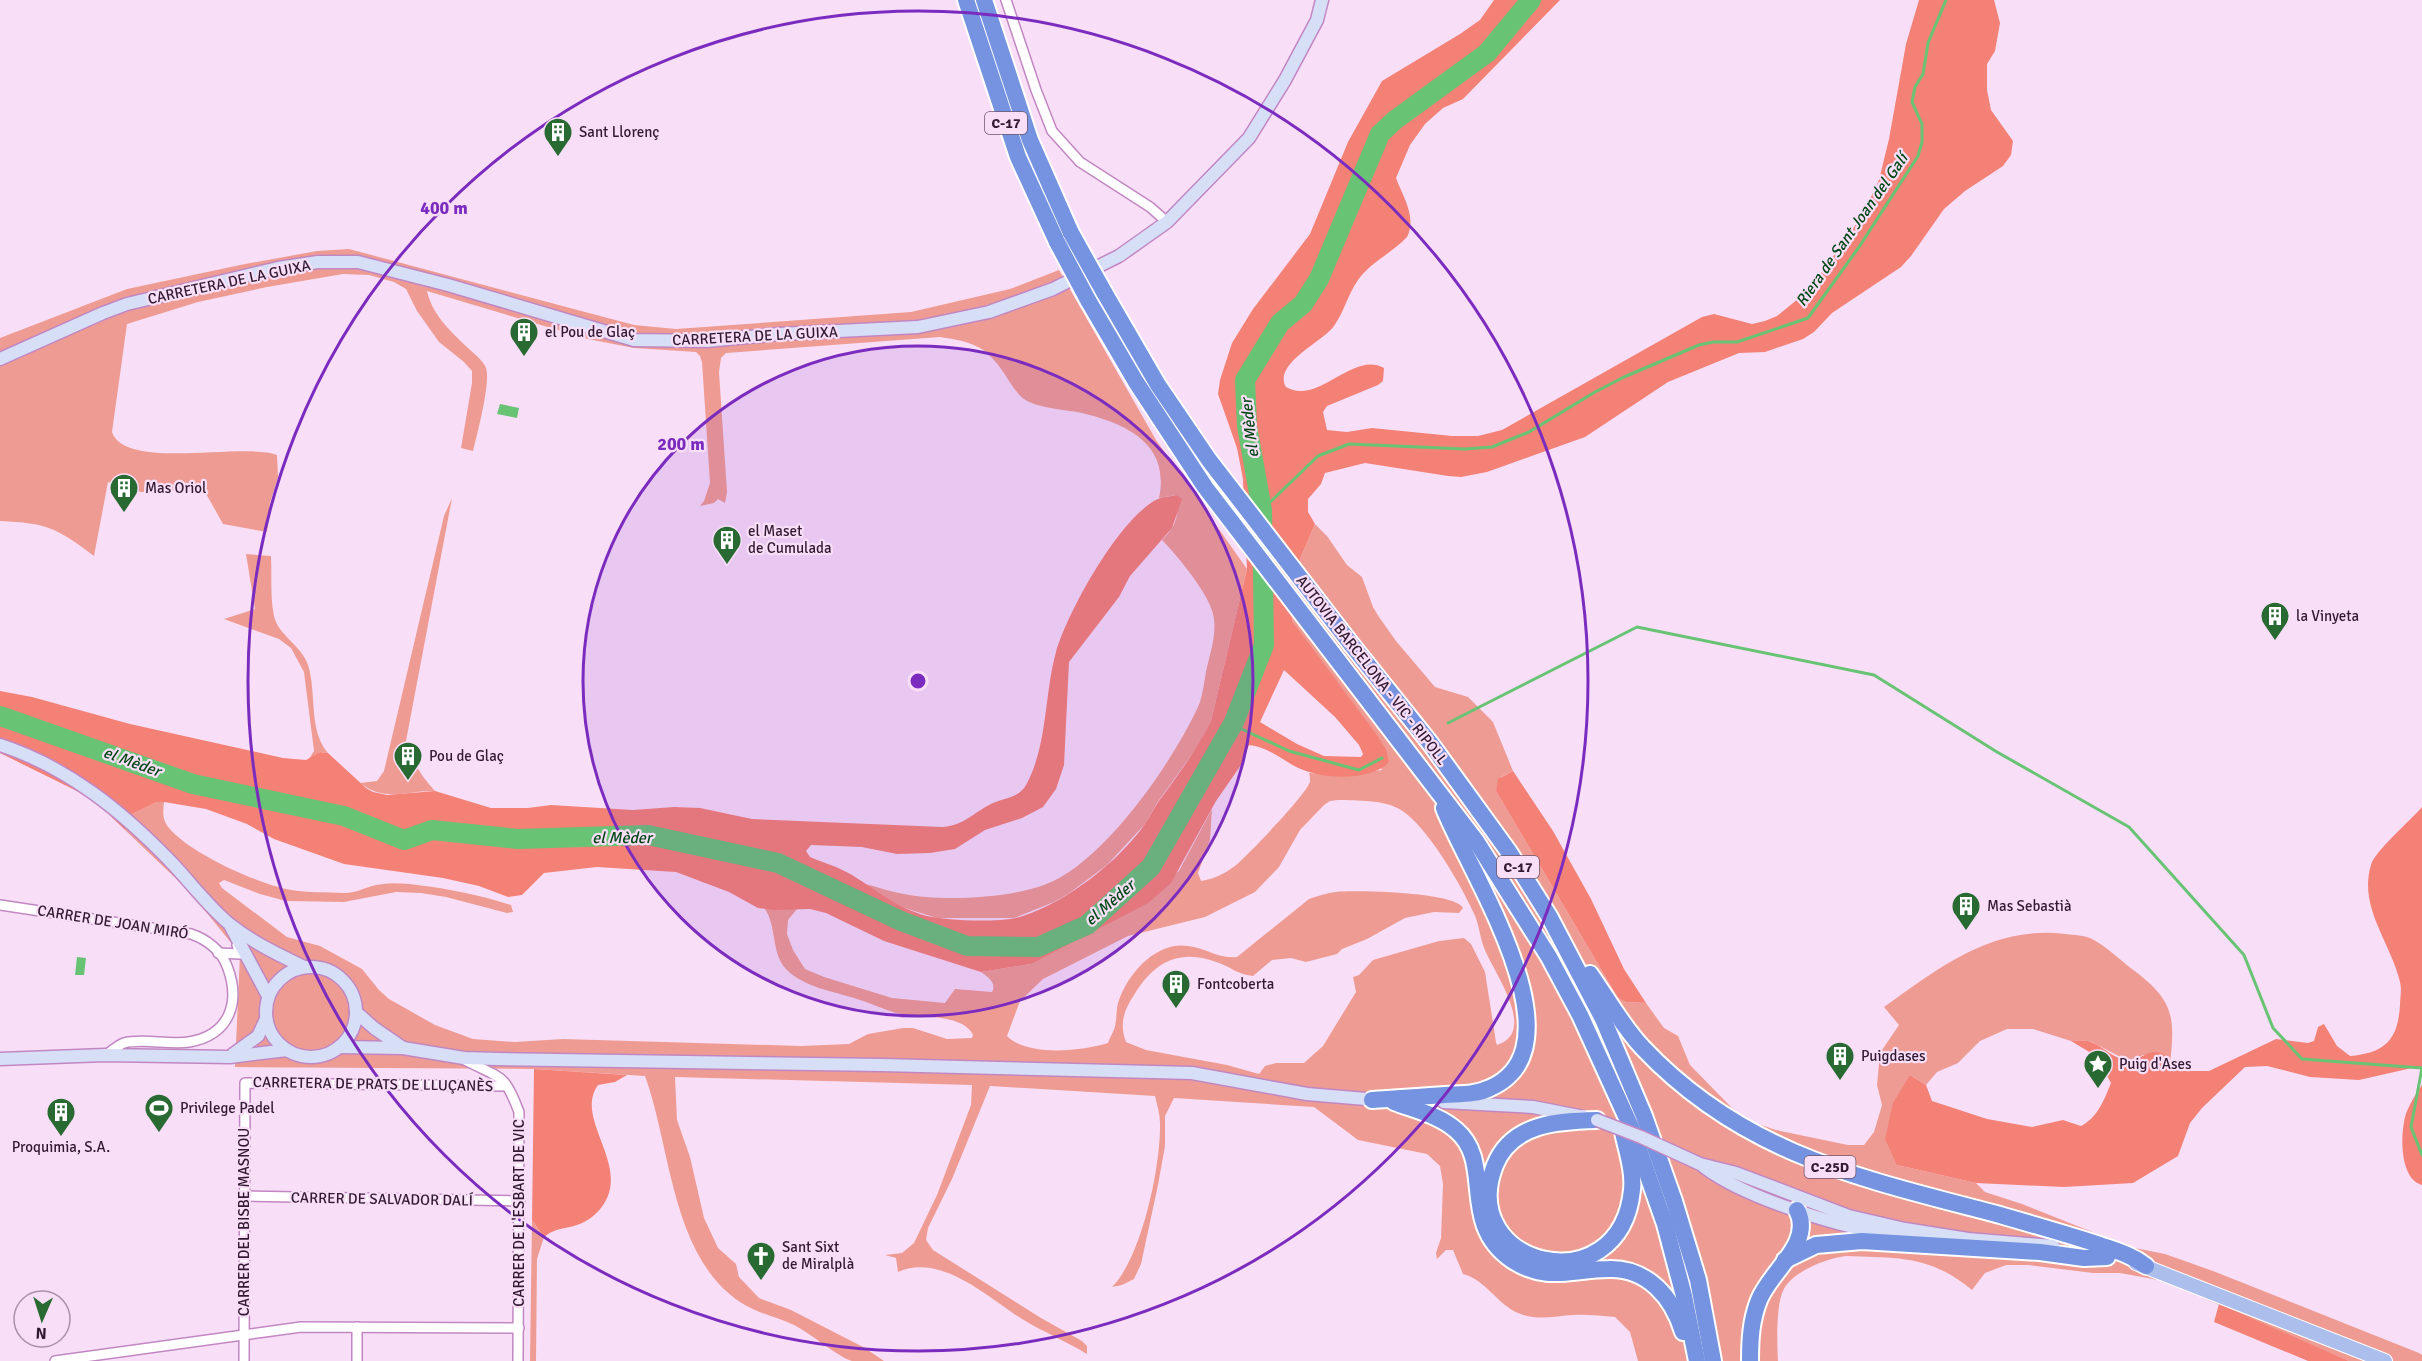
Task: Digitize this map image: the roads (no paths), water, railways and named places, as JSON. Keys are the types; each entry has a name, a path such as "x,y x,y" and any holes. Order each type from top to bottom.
{"highway":[{"name":"AUTOVIA BARCELONA - VIC - RIPOLL","path":"966,0 1018,156 1064,237 1104,292 1158,385 1209,460 1430,743 1509,852 1577,966 1623,1063 1670,1190 1698,1280 1713,1361"},
{"name":"AUTOVIA BARCELONA - VIC - RIPOLL","path":"984,0 1030,140 1088,300 1136,382 1205,488 1476,841 1549,957 1580,1016 1623,1114 1631,1127 1665,1224 1684,1296 1695,1361"},
{"path":"1372,1100 1468,1094 1490,1088 1508,1076 1520,1060 1524,1050 1527,1016 1518,973 1500,924 1452,831 1437,790"},
{"name":"C-25D","path":"1577,966 1586,968 1641,1047 1719,1113 1759,1137 1817,1163 1878,1183 2064,1233 2135,1257 2146,1266"},
{"path":"1394,1102 1441,1120 1463,1137 1475,1161 1481,1218 1490,1237 1505,1255 1523,1266 1543,1273 1565,1274 1612,1269 1631,1272 1648,1279 1672,1305 1695,1361"},
{"path":"1597,1120 1569,1121 1534,1127 1510,1142 1497,1162 1489,1188 1494,1219 1502,1233 1525,1255 1556,1263 1581,1260 1601,1250 1620,1229 1632,1190 1630,1163 1620,1122 1623,1114"},
{"path":"1750,1361 1752,1324 1758,1302 1770,1280 1797,1244 1801,1233 1802,1222 1797,1210"},
{"path":"1785,1260 1816,1245 1862,1241 2040,1252 2084,1258 2107,1257"}],"main road":[{"name":"C-25D","path":"2107,1257 2146,1266 2385,1361"}],"street":[{"path":"1006,0 1052,131 1080,162 1150,207 1167,222"},
{"name":"CARRETERA DE LA GUIXA","path":"0,359 127,304 278,268 318,262 358,262 448,285 634,340 707,341 779,334 918,327 989,312 1053,289 1119,256 1167,222 1249,138 1291,70 1321,12 1322,0"},
{"path":"0,745 24,752 51,765 86,787 121,814 168,859 231,926 268,950 304,967 327,970 342,980 352,993 356,1012 349,1035 339,1047"},
{"name":"CARRER DE JOAN MIRÓ","path":"0,904 191,934 206,939 227,964 234,992 230,1015 216,1031 190,1042 124,1043 105,1055"},
{"path":"218,953 240,954 231,926"},
{"path":"231,926 268,996"},
{"path":"230,1057 258,1036 266,1019 268,996 282,977 304,967"},
{"path":"356,1012 374,1028 404,1048"},
{"path":"266,1019 275,1040 287,1050 302,1056 317,1056 339,1047 404,1048 464,1058 1192,1073 1307,1094 1394,1102 1533,1107 1597,1120 1705,1165 1751,1179 1849,1216 1905,1229 1968,1239"},
{"name":"CARRETERA DE PRATS DE LLUÇANÈS","path":"0,1059 105,1055 230,1057 287,1050"},
{"name":"CARRER DE L'ESBART DE VIC","path":"464,1058 500,1076 510,1088 519,1112 518,1361"},
{"name":"CARRETERA DE PRATS DE LLUÇANÈS","path":"245,1083 502,1086"},
{"name":"CARRER DEL BISBE MASNOU","path":"244,1361 245,1083"},
{"path":"1705,1165 1718,1177 1797,1210 1838,1223 1888,1234 1951,1240 2030,1242 2081,1250 2107,1257"},
{"name":"CARRER DE SALVADOR DALÍ","path":"245,1196 520,1202"},
{"path":"55,1361 302,1327 519,1328"},
{"path":"357,1327 357,1361"},
{"path":"139,1350 139,1361"}],"waterway":[{"name":"el Mèder","path":"0,716 193,784 344,816 404,840 432,830 518,839 648,835 778,863 901,921 967,946 1038,947 1087,925 1151,867 1234,722 1264,645 1262,510 1247,426 1245,380 1280,323 1303,304 1319,279 1380,134 1395,120 1487,53 1531,0"},
{"name":"Riera de Sant Joan del Galí","path":"1262,510 1318,456 1349,444 1465,449 1492,447 1529,432 1624,377 1699,345 1713,342 1737,342 1808,318 1859,247 1918,156 1922,142 1922,124 1912,102 1915,87 1923,74 1928,43 1946,0"},
{"path":"1448,723 1637,627 1874,675 1997,752 2129,827 2244,955 2273,1028 2302,1059 2422,1068"},
{"path":"1233,725 1289,751 1359,770 1382,758"},
{"path":"2422,1068 2411,1127 2422,1155"}],"place":[{"name":"Sant Llorenç","path":"558,158"},
{"name":"el Pou de Glaç","path":"524,358"},
{"name":"Mas Oriol","path":"124,514"},
{"name":"el Maset de Cumulada","path":"727,566"},
{"name":"la Vinyeta","path":"2275,642"},
{"name":"Pou de Glaç","path":"408,782"},
{"name":"Mas Sebastià","path":"1966,932"},
{"name":"Fontcoberta","path":"1176,1010"},
{"name":"Puigdases","path":"1840,1082"},
{"name":"Puig d'Ases","path":"2098,1090"},
{"name":"Privilege Padel","path":"159,1134"},
{"name":"Proquimia, S.A.","path":"61,1138"},
{"name":"Sant Sixt de Miralplà","path":"761,1282"}]}
